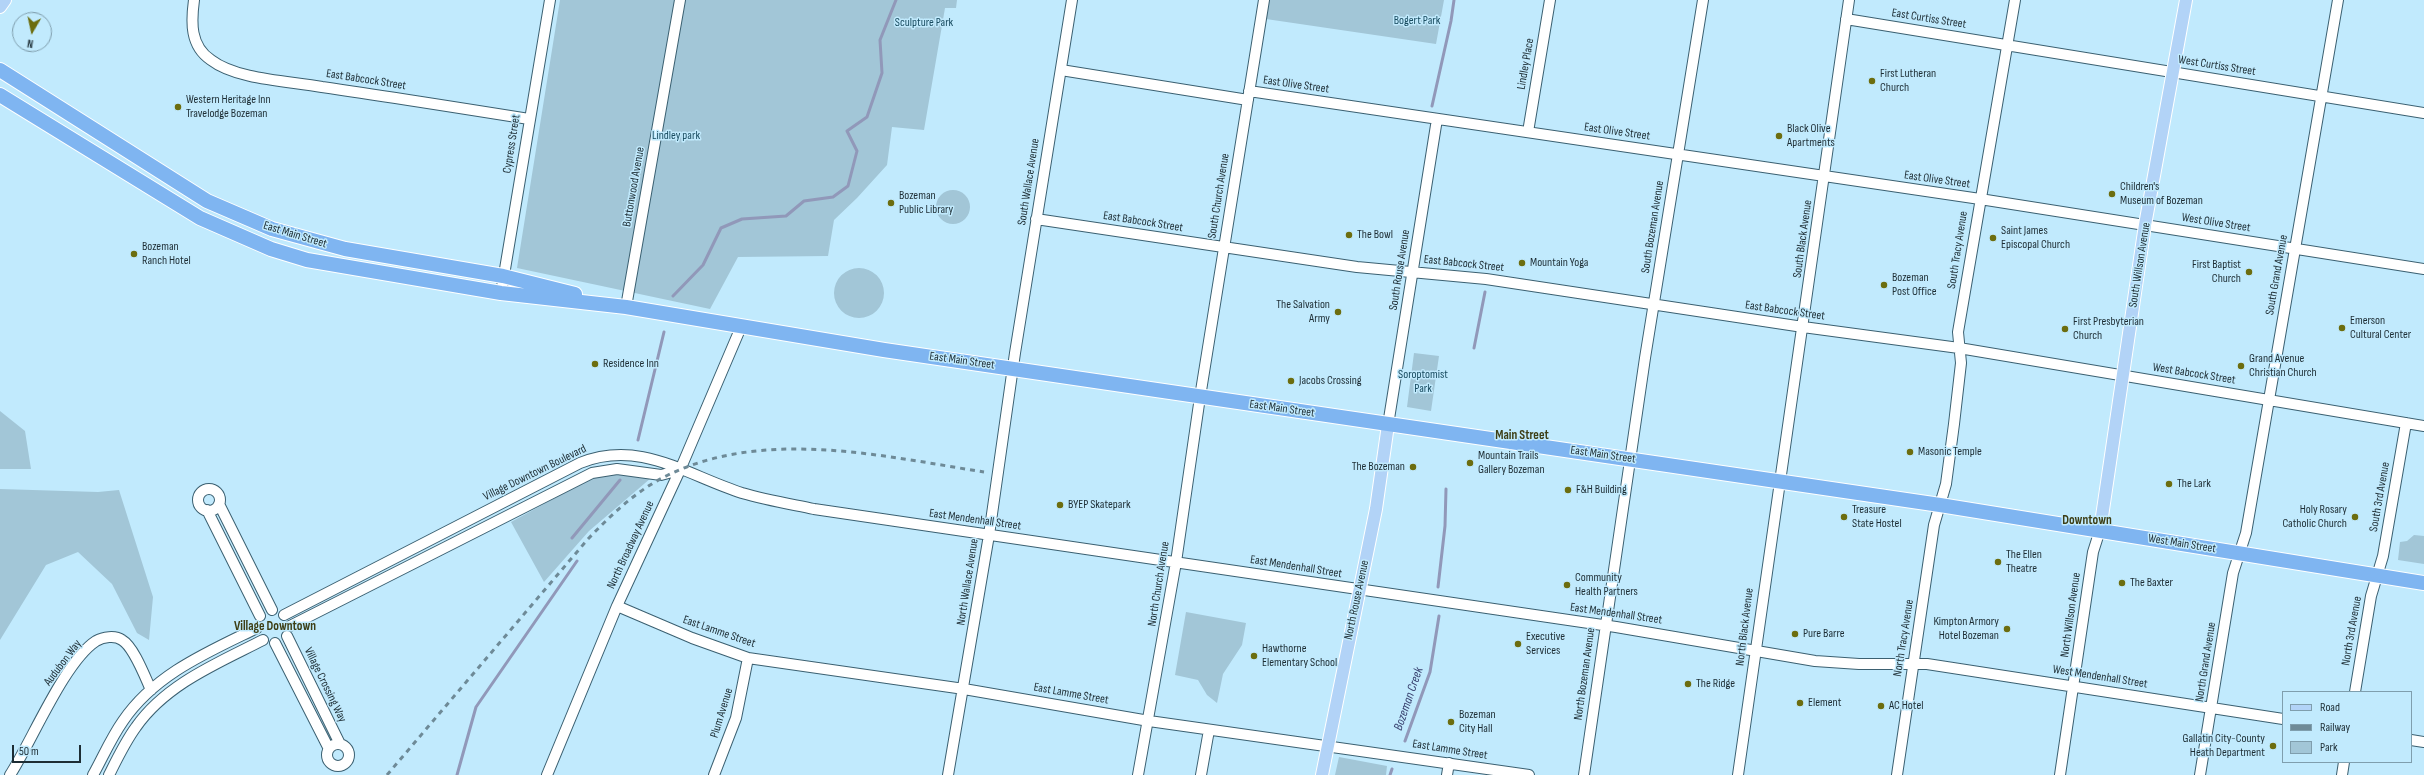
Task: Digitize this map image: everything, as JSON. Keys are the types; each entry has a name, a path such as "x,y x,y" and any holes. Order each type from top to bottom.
{"highway":[{"name":"East Main Street","path":"0,70 206,201 241,217 312,242 503,276 626,307"},
{"name":"East Main Street","path":"0,95 200,218 271,249 307,260 345,268 501,293 626,307 741,327 1200,397 1940,505"},
{"name":"West Main Street","path":"1940,505 2424,583"}],"main road":[{"path":"0,7 5,0"},
{"name":"South Willson Avenue","path":"2100,530 2145,225 2186,0"},
{"name":"North Rouse Avenue","path":"1322,775 1376,509 1388,424"}],"street":[{"name":"East Babcock Street","path":"194,0 191,23 195,40 203,54 218,65 245,74 529,119"},
{"name":"Cypress Street","path":"501,293 550,0"},
{"name":"Buttonwood Avenue","path":"626,307 680,0"},
{"name":"South Wallace Avenue","path":"1012,368 1072,0"},
{"name":"South Church Avenue","path":"1200,397 1264,0"},
{"name":"Lindley Place","path":"1528,132 1550,0"},
{"name":"South Bozeman Avenue","path":"1630,459 1653,304 1703,0"},
{"name":"South Black Avenue","path":"1779,481 1825,176 1849,0"},
{"name":"South Tracy Avenue","path":"1940,505 1946,484 1961,363 1958,332 2015,0"},
{"name":"South Grand Avenue","path":"2240,553 2246,533 2338,0"},
{"name":"East Curtiss Street","path":"1846,19 2007,46"},
{"name":"West Curtiss Street","path":"2007,46 2424,113"},
{"name":"East Olive Street","path":"1061,70 1436,119 1980,199"},
{"name":"South Rouse Avenue","path":"1388,424 1436,119"},
{"name":"West Olive Street","path":"1980,199 2424,270"},
{"name":"East Babcock Street","path":"1036,219 1357,267 1486,279 1803,327 1959,348"},
{"name":"North Broadway Avenue","path":"547,775 617,606 680,470 741,327"},
{"name":"West Babcock Street","path":"1959,348 2424,426"},
{"name":"North Wallace Avenue","path":"948,775 964,689 989,535 1012,368"},
{"name":"North Church Avenue","path":"1138,775 1149,721 1176,562 1200,397"},
{"name":"South 3rd Avenue","path":"2377,575 2383,556 2406,423"},
{"name":"Village Downtown Boulevard","path":"284,615 590,459 609,455 630,455 663,460 680,470"},
{"name":"North Bozeman Avenue","path":"1584,775 1630,459"},
{"name":"Village Downtown Boulevard","path":"290,626 592,473 617,469 661,475 680,470"},
{"name":"East Mendenhall Street","path":"680,470 743,493 807,508 1606,625 1815,661 1859,664 1913,664"},
{"name":"North Black Avenue","path":"1738,775 1779,481"},
{"path":"109,775 136,726 160,700 183,682 263,640 275,643 287,636 290,626 284,615 272,610 219,504 220,497 216,491 210,489 203,491 199,497 199,504 207,510 260,616 257,628 263,640"},
{"path":"207,510 214,509 219,504"},
{"name":"North Tracy Avenue","path":"1897,775 1934,525 1940,505"},
{"name":"North Willson Avenue","path":"2060,775 2093,552 2100,530"},
{"name":"North Grand Avenue","path":"2200,775 2233,573 2240,553"},
{"name":"North 3rd Avenue","path":"2355,691 2371,596 2377,575"},
{"name":"East Lamme Street","path":"617,606 685,635 748,658 964,689 1209,730 1529,775"},
{"path":"260,616 272,610"},
{"path":"93,775 123,721 151,690 168,675 195,659 257,628"},
{"name":"Village Crossing Way","path":"275,643 329,749 327,756 330,763 341,765 347,761 349,754 346,748 340,744 287,636"},
{"name":"Audubon Way","path":"10,775 59,686 80,658 95,642 105,638 122,640 130,647 151,690"},
{"name":"Plum Avenue","path":"714,775 736,718 748,658"},
{"name":"West Mendenhall Street","path":"1913,664 1926,664 2282,719"},
{"path":"1201,775 1209,730"},
{"path":"2412,740 2424,742"},
{"path":"329,749 334,745 340,744"},
{"path":"1447,775 1449,763"},
{"path":"2342,775 2344,763"}],"green space":[{"name":"Lindley park","path":"560,0 957,0 956,8 945,8 924,130 892,127 887,165 857,198 834,220 828,256 738,257 710,309 517,268"},
{"name":"Bogert Park","path":"1269,0 1444,0 1436,44 1266,19"},
{"path":"956,190 965,195 969,200 969,214 965,219 960,223 950,224 946,223 937,214 936,204 937,200 946,191"},
{"path":"859,268 869,270 877,275 882,283 884,293 882,303 877,311 869,316 859,318 849,316 841,311 836,303 834,293 836,283 841,275 849,270"},
{"name":"Soroptomist Park","path":"1414,353 1439,356 1431,411 1407,407"},
{"path":"0,411 25,431 31,469 0,469"},
{"path":"610,474 651,478 589,531 544,582 511,522 588,480"},
{"path":"0,489 98,492 119,490 153,597 149,640 137,633 112,584 78,552 46,565 0,640"},
{"path":"2414,535 2424,536 2424,564 2398,560 2400,542 2407,541"},
{"path":"1186,612 1246,623 1242,645 1223,674 1217,703 1207,695 1198,680 1175,675"},
{"path":"1339,757 1387,766 1386,775 1335,775"}],"waterway":[{"path":"673,296 703,265 721,228 742,219 786,216 804,201 833,197 848,186 857,151 847,131 867,117 882,73 880,40 896,0"},
{"name":"Bozeman Creek","path":"1432,106 1451,21 1454,0"},
{"name":"Bozeman Creek","path":"1474,348 1485,292"},
{"path":"638,440 664,332"},
{"path":"572,538 620,480"},
{"name":"Bozeman Creek","path":"1438,587 1445,526 1446,489"},
{"path":"457,775 476,707 577,561"},
{"name":"Bozeman Creek","path":"1405,741 1430,672 1439,616"},
{"name":"Bozeman Creek","path":"1390,775 1392,769"}],"railway":[{"path":"387,775 588,539 625,503 635,495 668,475 705,461 744,452 784,449 824,450 865,454 984,472"}],"place":[{"name":"First Lutheran Church","path":"1872,81"},
{"name":"Western Heritage Inn Travelodge Bozeman","path":"178,107"},
{"name":"Black Olive Apartments","path":"1779,136"},
{"name":"Children's Museum of Bozeman","path":"2112,194"},
{"name":"Bozeman Public Library","path":"891,203"},
{"name":"The Bowl","path":"1349,235"},
{"name":"Saint James Episcopal Church","path":"1993,238"},
{"name":"Bozeman Ranch Hotel","path":"134,254"},
{"name":"Mountain Yoga","path":"1522,263"},
{"name":"First Baptist Church","path":"2249,272"},
{"name":"Bozeman Post Office","path":"1884,285"},
{"name":"The Salvation Army","path":"1338,312"},
{"name":"Emerson Cultural Center","path":"2342,328"},
{"name":"First Presbyterian Church","path":"2065,329"},
{"name":"Residence Inn","path":"595,364"},
{"name":"Grand Avenue Christian Church","path":"2241,366"},
{"name":"Jacobs Crossing","path":"1291,381"},
{"name":"Masonic Temple","path":"1910,452"},
{"name":"Mountain Trails Gallery Bozeman","path":"1470,463"},
{"name":"The Bozeman","path":"1413,467"},
{"name":"The Lark","path":"2169,484"},
{"name":"F&H Building","path":"1568,490"},
{"name":"BYEP Skatepark","path":"1060,505"},
{"name":"Treasure State Hostel","path":"1844,517"},
{"name":"Holy Rosary Catholic Church","path":"2355,517"},
{"name":"The Ellen Theatre","path":"1998,562"},
{"name":"The Baxter","path":"2122,583"},
{"name":"Community Health Partners","path":"1567,585"},
{"name":"Kimpton Armory Hotel Bozeman","path":"2007,629"},
{"name":"Pure Barre","path":"1795,634"},
{"name":"Executive Services","path":"1518,644"},
{"name":"Hawthorne Elementary School","path":"1254,656"},
{"name":"The Ridge","path":"1688,684"},
{"name":"Element","path":"1800,703"},
{"name":"AC Hotel","path":"1881,706"},
{"name":"Bozeman City Hall","path":"1451,722"},
{"name":"Gallatin City-County Heath Department","path":"2273,746"}],"district":[{"name":"Main Street","path":"1522,436"},
{"name":"Downtown","path":"2087,521"},
{"name":"Village Downtown","path":"275,627"}],"park label":[{"name":"Sculpture Park","path":"924,23"}]}
